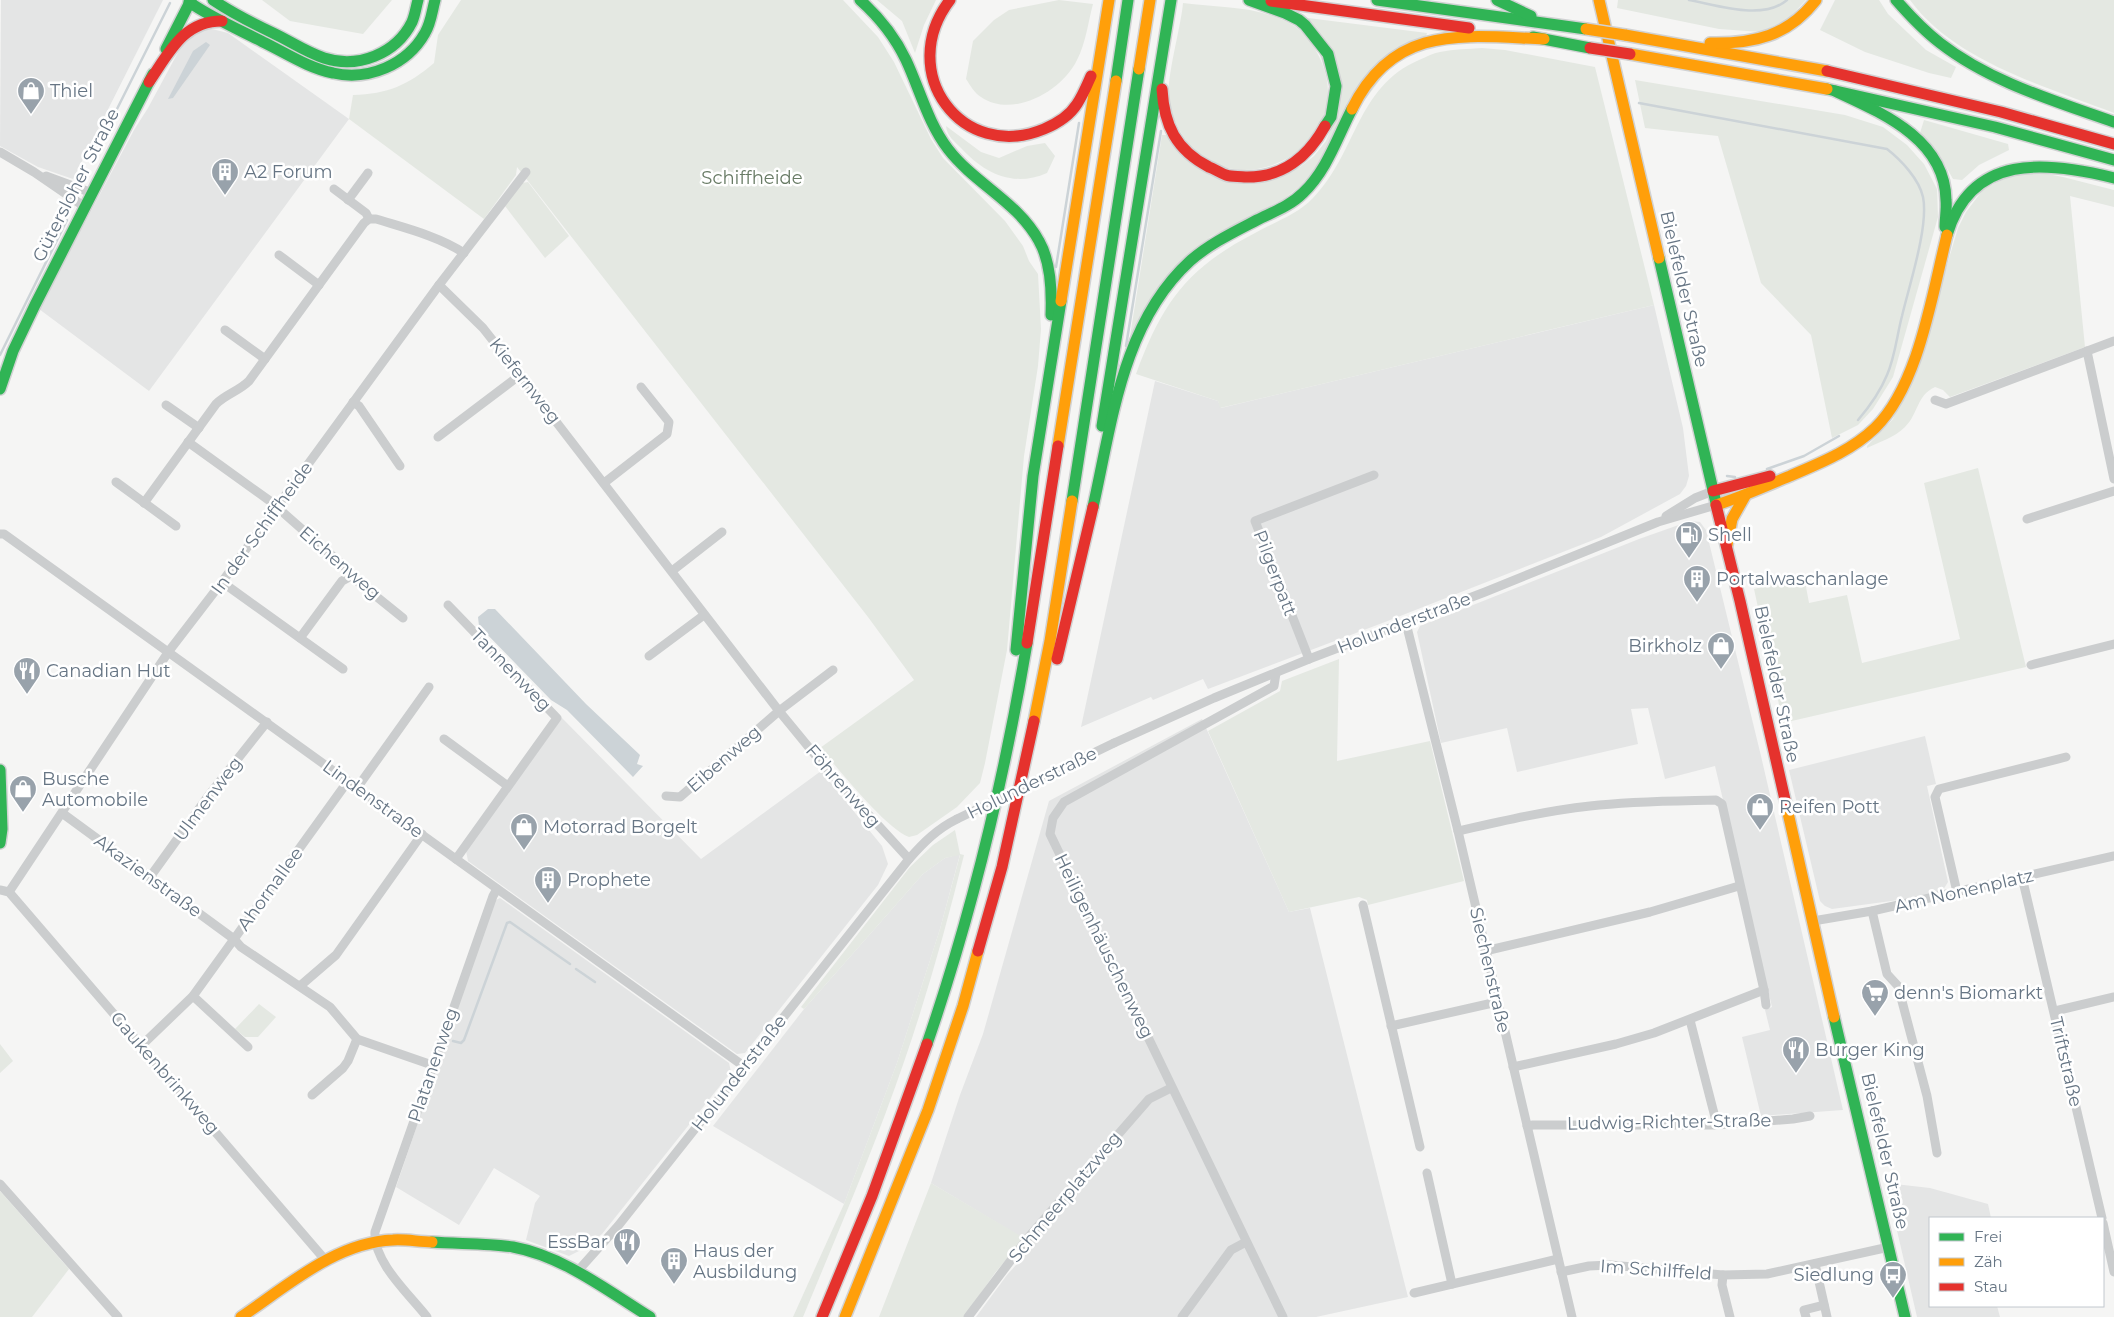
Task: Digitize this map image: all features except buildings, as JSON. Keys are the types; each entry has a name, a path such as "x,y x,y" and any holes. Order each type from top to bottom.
{"main road":[{"path":"213,0 229,11 295,45 326,58 349,62 366,60 381,55 397,42 413,20 418,0"},
{"path":"189,1 222,21 319,68 346,75 358,75 371,74 388,68 407,55 425,32 435,0"},
{"path":"860,0 889,31 905,58 928,114 949,151 1018,213 1040,241 1046,261 1052,299 1048,380"},
{"path":"950,0 939,15 931,35 929,56 932,77 940,97 953,114 970,126 989,135 1010,138 1032,135 1051,128 1068,115 1076,107 1088,86 1103,40"},
{"path":"1014,717 1015,658 1033,476 1109,0"},
{"path":"822,1317 868,1206 926,1051 992,821 1022,676 1128,0"},
{"path":"845,1317 928,1110 963,1006 1002,867 1029,748 1050,641 1150,0"},
{"path":"1088,527 1106,400 1171,0"},
{"path":"1165,34 1162,91 1164,113 1172,132 1184,149 1199,163 1228,175 1248,178 1279,172 1306,156 1325,131 1334,105 1334,78 1324,48 1304,24 1249,0"},
{"path":"1261,0 1544,39 1835,91 1936,112 2114,160"},
{"path":"1377,0 1625,35 1844,74 2001,112 2114,144"},
{"path":"1497,0 1549,24"},
{"name":"Bielefelder Straße","path":"1599,0 1905,1317"},
{"path":"1655,40 1718,44 1756,40 1773,35 1791,25 1806,14 1816,0"},
{"path":"1896,0 1921,28 1942,46 1966,61 2028,90 2114,122"},
{"name":"Gütersloher Straße","path":"0,389 13,351 189,1"},
{"path":"149,82 176,44 192,27 202,23 222,21"},
{"path":"1029,748 1049,696 1117,402 1135,342 1162,290 1182,268 1213,242 1287,205 1303,194 1317,179 1332,154 1358,97 1368,82 1389,61 1410,48 1454,36 1544,39"},
{"path":"1713,491 1757,480 1803,464 1846,445 1867,430 1884,413 1897,393 1906,371 1944,228 1947,212 1946,186 1934,158 1912,134 1890,117 1835,91"},
{"path":"1716,505 1745,496 1849,449 1871,433 1888,415 1901,394 1911,372 1951,224 1965,199 1979,184 2007,169 2030,165 2073,167 2114,178"},
{"path":"1727,545 1733,515 1738,504 1745,496"},
{"path":"0,770 2,829 0,843"},
{"path":"241,1317 327,1262 354,1248 374,1242 393,1240 512,1247 528,1250 576,1273 650,1317"}],"street":[{"path":"0,152 34,172 84,207"},
{"path":"34,172 92,193"},
{"name":"In der Schiffheide","path":"4,891 62,812 169,651 526,172"},
{"path":"348,200 368,173"},
{"path":"334,189 366,213 369,219 416,232 454,246 464,253"},
{"path":"144,503 216,404 222,398 243,388 364,223 369,219"},
{"path":"279,255 319,285"},
{"name":"Kiefernweg","path":"440,285 483,328 623,507"},
{"path":"226,330 265,359"},
{"path":"1935,400 1946,404 2114,341"},
{"path":"2087,351 2114,479"},
{"path":"438,437 520,375"},
{"path":"604,483 667,434 669,422 641,387"},
{"path":"353,402 359,406 400,466"},
{"path":"166,405 199,428"},
{"name":"Eichenweg","path":"188,442 277,507 346,568 351,576 403,618"},
{"name":"Pilgerpatt","path":"1309,659 1255,521 1374,476"},
{"path":"116,482 176,526"},
{"name":"Holunderstraße","path":"1658,522 1695,498 1713,491"},
{"path":"2027,519 2114,491"},
{"name":"Holunderstraße","path":"576,1273 618,1226 909,859 928,838 942,827 1114,743 1309,659 1406,623 1658,522 1716,505"},
{"name":"Föhrenweg","path":"623,507 779,711 832,774 909,859"},
{"path":"672,571 722,532"},
{"name":"Lindenstraße","path":"0,534 4,534 169,651 744,1067"},
{"path":"300,638 342,581 351,576"},
{"path":"222,582 343,669"},
{"name":"Tannenweg","path":"448,604 557,718 456,859"},
{"path":"649,656 704,615"},
{"name":"Siechenstraße","path":"1406,623 1458,831 1572,1317"},
{"path":"2031,665 2114,644"},
{"path":"779,711 832,670"},
{"name":"Heiligenhäuschenweg","path":"1276,673 1274,686 1064,802 1053,818 1050,834 1171,1088 1284,1317"},
{"path":"357,788 429,687"},
{"name":"Eibenweg","path":"666,796 680,798 779,711"},
{"name":"Ulmenweg","path":"150,877 209,795 267,722"},
{"path":"444,739 508,786"},
{"path":"1957,892 1935,797 1939,789 2066,757"},
{"name":"Ahornallee","path":"141,1046 193,996 348,781"},
{"path":"1458,831 1524,816 1592,806 1716,800 1720,802 1722,804 1766,1004"},
{"name":"Akazienstraße","path":"62,812 234,939 259,960 330,1007 357,1039"},
{"path":"300,986 336,955 422,834"},
{"name":"Am Nonenplatz","path":"1813,921 1872,911 2114,856"},
{"name":"Triftstraße","path":"2022,877 2102,1217"},
{"path":"1485,951 1650,912 1740,886"},
{"name":"Platanenweg","path":"374,1242 375,1232 432,1066 497,889"},
{"name":"Gaukenbrinkweg","path":"4,891 141,1046 327,1262"},
{"path":"1363,905 1420,1146"},
{"path":"1872,911 1887,974 1898,986 1926,1096 1937,1153"},
{"path":"1513,1068 1616,1044 1690,1020 1764,990"},
{"path":"193,996 248,1047"},
{"path":"2054,1011 2114,997"},
{"path":"1391,1026 1497,1002"},
{"path":"1690,1020 1717,1125"},
{"path":"312,1095 343,1068 357,1039 432,1066"},
{"name":"Schmeerplatzweg","path":"968,1317 1028,1240 1149,1099 1171,1088"},
{"name":"Ludwig-Richter-Straße","path":"1527,1126 1717,1125 1810,1116"},
{"path":"1427,1172 1452,1284"},
{"path":"0,1184 118,1317"},
{"path":"2104,1227 2114,1272"},
{"path":"374,1242 379,1258 427,1317"},
{"path":"1182,1317 1231,1250 1246,1242"},
{"name":"Im Schilffeld","path":"1561,1272 1589,1266 1610,1265 1723,1275 1767,1274 1890,1248"},
{"path":"1414,1293 1558,1259"},
{"path":"1815,1264 1826,1317"},
{"name":"Im Schilffeld","path":"1723,1275 1722,1285 1730,1317"},
{"path":"1806,1317 1804,1310 1824,1305"}],"shaded area":[{"path":"1,0 163,0 73,179 38,167 0,146"},
{"path":"212,29 228,33 349,119 149,391 39,309 134,130 182,45 196,30"},
{"path":"206,42 210,45 173,98 168,99 193,51"},
{"path":"1654,305 1683,428 1689,476 1686,486 1680,494 1601,537 1385,622 1208,689 1203,679 1153,700 1151,697 1081,727 1155,381 1218,401 1221,408"},
{"path":"1690,521 1700,522 1706,530 1761,756 1843,1110 1761,1116 1742,1037 1770,1030 1765,1010 1772,1007 1715,766 1665,779 1648,708 1631,709 1638,744 1517,772 1507,728 1441,743 1417,632 1420,626 1639,539"},
{"path":"488,609 495,609 586,704 640,755 637,764 643,766 633,777 567,710 551,700 479,626 478,617"},
{"path":"562,718 701,859 821,771 882,846 888,864 878,885 745,1053 737,1054 468,861 466,851"},
{"path":"1202,719 1289,912 1310,908 1408,1297 1316,1317 976,1317 1007,1275 1034,1245 931,1183 960,1095 983,1034 1049,801"},
{"path":"1925,736 1936,784 1927,786 1948,882 1943,890 1906,899 1832,909 1825,906 1820,901 1789,770"},
{"path":"960,854 940,929 897,1063 844,1204 713,1126 804,1009 923,874 945,858"},
{"path":"500,898 729,1063 731,1072 602,1234 569,1256 526,1240 535,1203 540,1196 494,1168 459,1225 396,1187 494,901"},
{"path":"1886,1183 1930,1188 1988,1204 1991,1217 1929,1217 1929,1307 1997,1307 2000,1317 1917,1317"}],"green space":[{"path":"262,0 392,0 363,34 290,21"},
{"name":"Schiffheide","path":"461,0 843,0 878,37 894,62 931,139 943,158 1005,221 1023,246 1029,261 1038,274 1041,329 1038,366 1024,456 1007,650 980,783 957,807 917,835 909,837 888,822 820,748 914,680 868,617 517,167 516,175 484,219 349,119 353,95 377,93 397,87 406,83 434,63 438,35"},
{"path":"877,0 936,0 924,25 915,53 902,21"},
{"path":"1059,0 1093,4 1083,47 1070,71 1048,91 1021,103 1007,105 994,103 979,96 966,79 973,41 994,20 1009,10"},
{"path":"1618,0 1806,0 1787,20 1761,32 1719,29 1617,8"},
{"path":"1835,0 1879,0 1888,14 1926,50 1956,67 1951,78 1929,73 1865,52 1820,30"},
{"path":"1910,0 2114,0 2114,113 2032,82 1976,56 1951,40 1929,21"},
{"path":"1183,3 1236,8 1263,13 1295,26 1309,40 1322,63 1328,97 1319,126 1300,149 1274,165 1244,170 1214,164 1188,144 1170,108 1168,99"},
{"path":"1308,18 1427,33 1426,36 1408,43 1326,151 1311,174 1299,187 1284,199 1210,237 1128,349 1162,135 1166,135 1223,180 1300,167 1314,156 1326,141 1338,111"},
{"path":"1482,48 1505,50 1595,67 1654,305 1220,408 1218,401 1136,374 1156,327 1167,307 1180,290 1194,274 1231,246 1293,214 1313,198 1328,180 1369,104 1382,87 1398,72 1432,54 1450,50"},
{"path":"1635,80 1845,115 1883,127 1907,145 1924,164 1937,189 1938,217 1893,377 1873,409 1858,425 1832,438 1811,335 1761,283 1718,136 1645,128"},
{"path":"1924,120 2008,144 2009,150 1979,165 1962,180 1953,179 1940,156 1920,133"},
{"path":"946,126 981,152 999,158 1027,146 1045,143 1055,156 1047,173 1022,179 1000,176 979,165 970,157 951,138"},
{"path":"2042,173 2114,190 2114,207 2070,196 2085,347 1950,397 1943,390 1935,387 1924,395 1910,422 1901,431 1867,448 1893,419 1936,302 1958,228 1966,212 1982,191 1991,185 2016,174"},
{"path":"528,182 569,236 545,258 505,206 522,183"},
{"path":"1978,468 2026,667 1783,723 1754,589 1804,576 1809,603 1847,595 1862,663 1960,639 1924,483"},
{"path":"1339,659 1337,761 1430,741 1464,881 1368,905 1367,900 1359,897 1289,912 1208,731 1280,691 1282,681"},
{"path":"955,830 960,854 964,855 937,958 913,1034 869,1157 803,1317 793,1317 844,1204 897,1063 940,929 960,855 945,858 923,874 804,1009 801,1007 910,867 933,845"},
{"path":"259,1004 276,1017 258,1037 245,1037 235,1029"},
{"path":"0,1044 13,1061 0,1073"},
{"path":"931,1183 1024,1238 995,1273 964,1317 879,1317"},
{"path":"0,1191 69,1269 32,1317 0,1317"}],"waterway":[{"path":"1689,0 1726,8 1753,11 1766,10 1787,0"},
{"path":"95,153 170,3"},
{"path":"1639,103 1887,149 1914,177 1923,197 1924,209 1921,239 1890,368 1878,393 1858,420"},
{"path":"1056,267 1079,123"},
{"path":"1126,346 1161,131"},
{"path":"0,355 67,220"},
{"path":"1767,469 1804,456 1839,436"},
{"path":"1727,476 1735,477"},
{"path":"453,1041 461,1043 464,1040 507,923 510,922 570,964"},
{"path":"576,969 595,982"}],"traffic: fast":[{"path":"166,49 191,0"},
{"path":"213,0 242,18 311,53 324,58 350,62 375,56 396,43 412,22 418,0"},
{"path":"189,2 306,64 333,73 360,75 385,68 408,54 427,29 435,0"},
{"path":"860,0 874,13 897,43 935,128 948,149 971,173 1020,215 1039,241 1048,267 1051,287 1051,315"},
{"path":"1116,81 1128,0"},
{"path":"1102,426 1171,0"},
{"path":"1249,0 1299,20 1328,54 1336,86 1331,117 1325,126"},
{"path":"1377,0 1586,29"},
{"path":"1497,0 1531,16"},
{"path":"1896,0 1934,38 1959,57 1980,69 2001,80 2046,98 2114,122"},
{"path":"1533,37 1590,48"},
{"path":"1072,501 1139,69"},
{"path":"0,389 13,351 35,305 153,74"},
{"path":"1827,89 1995,127 2114,160"},
{"path":"1835,91 1891,119 1923,145 1935,160 1943,179 1946,203 1945,227"},
{"path":"1093,507 1123,376 1134,344 1149,314 1167,286 1190,261 1213,244 1298,198 1319,174 1352,109"},
{"path":"1947,235 1958,208 1974,189 1992,176 2014,169 2038,167 2063,168 2114,178"},
{"path":"1659,258 1716,503"},
{"path":"1016,650 1033,476 1061,301"},
{"path":"927,1044 958,945 985,846 1008,745 1027,643"},
{"path":"0,770 2,829 0,843"},
{"path":"1834,1017 1905,1317"},
{"path":"432,1242 513,1247 550,1258 601,1286 650,1317"}],"traffic: slow":[{"path":"1061,301 1109,0"},
{"path":"1139,69 1150,0"},
{"path":"1599,0 1659,258"},
{"path":"1710,43 1741,42 1782,30 1794,22 1816,0"},
{"path":"1586,29 1625,35"},
{"path":"1625,35 1827,71"},
{"path":"1352,109 1369,81 1389,61 1410,48 1434,41 1460,37 1544,39"},
{"path":"1630,54 1827,89"},
{"path":"1058,446 1116,81"},
{"path":"1716,505 1824,461 1856,443 1875,428 1890,410 1903,388 1913,364 1922,338 1947,235"},
{"path":"1727,545 1732,519 1745,496"},
{"path":"1034,721 1050,641 1072,501"},
{"path":"1786,804 1834,1017"},
{"path":"845,1317 928,1110 963,1006 978,951"},
{"path":"241,1317 312,1268 352,1249 372,1243 393,1240 432,1242"}],"traffic: jam":[{"path":"950,0 935,28 930,55 934,81 946,104 964,122 987,133 1014,136 1044,129 1071,112 1091,76"},
{"path":"1271,1 1469,28"},
{"path":"149,82 171,50 187,33 197,26 208,22 222,21"},
{"path":"1590,48 1630,54"},
{"path":"1827,71 2001,112 2114,144"},
{"path":"1162,89 1169,125 1180,144 1198,160 1228,176 1245,177 1271,174 1292,164 1311,147 1325,126"},
{"path":"1027,643 1058,446"},
{"path":"1713,491 1770,476"},
{"path":"1716,505 1786,804"},
{"path":"1057,659 1093,507"},
{"path":"978,951 1002,867 1034,721"},
{"path":"822,1317 872,1196 927,1044"}],"place":[{"name":"Thiel","path":"31,115"},
{"name":"A2 Forum","path":"225,196"},
{"name":"Shell","path":"1689,559"},
{"name":"Portalwaschanlage","path":"1697,603"},
{"name":"Birkholz","path":"1721,670"},
{"name":"Canadian Hut","path":"27,695"},
{"name":"Busche Automobile","path":"23,813"},
{"name":"Reifen Pott","path":"1760,831"},
{"name":"Motorrad Borgelt","path":"524,851"},
{"name":"Prophete","path":"548,904"},
{"name":"denn's Biomarkt","path":"1875,1017"},
{"name":"Burger King","path":"1796,1074"},
{"name":"EssBar","path":"627,1266"},
{"name":"Haus der Ausbildung","path":"674,1285"},
{"name":"Siedlung","path":"1893,1299"}]}
